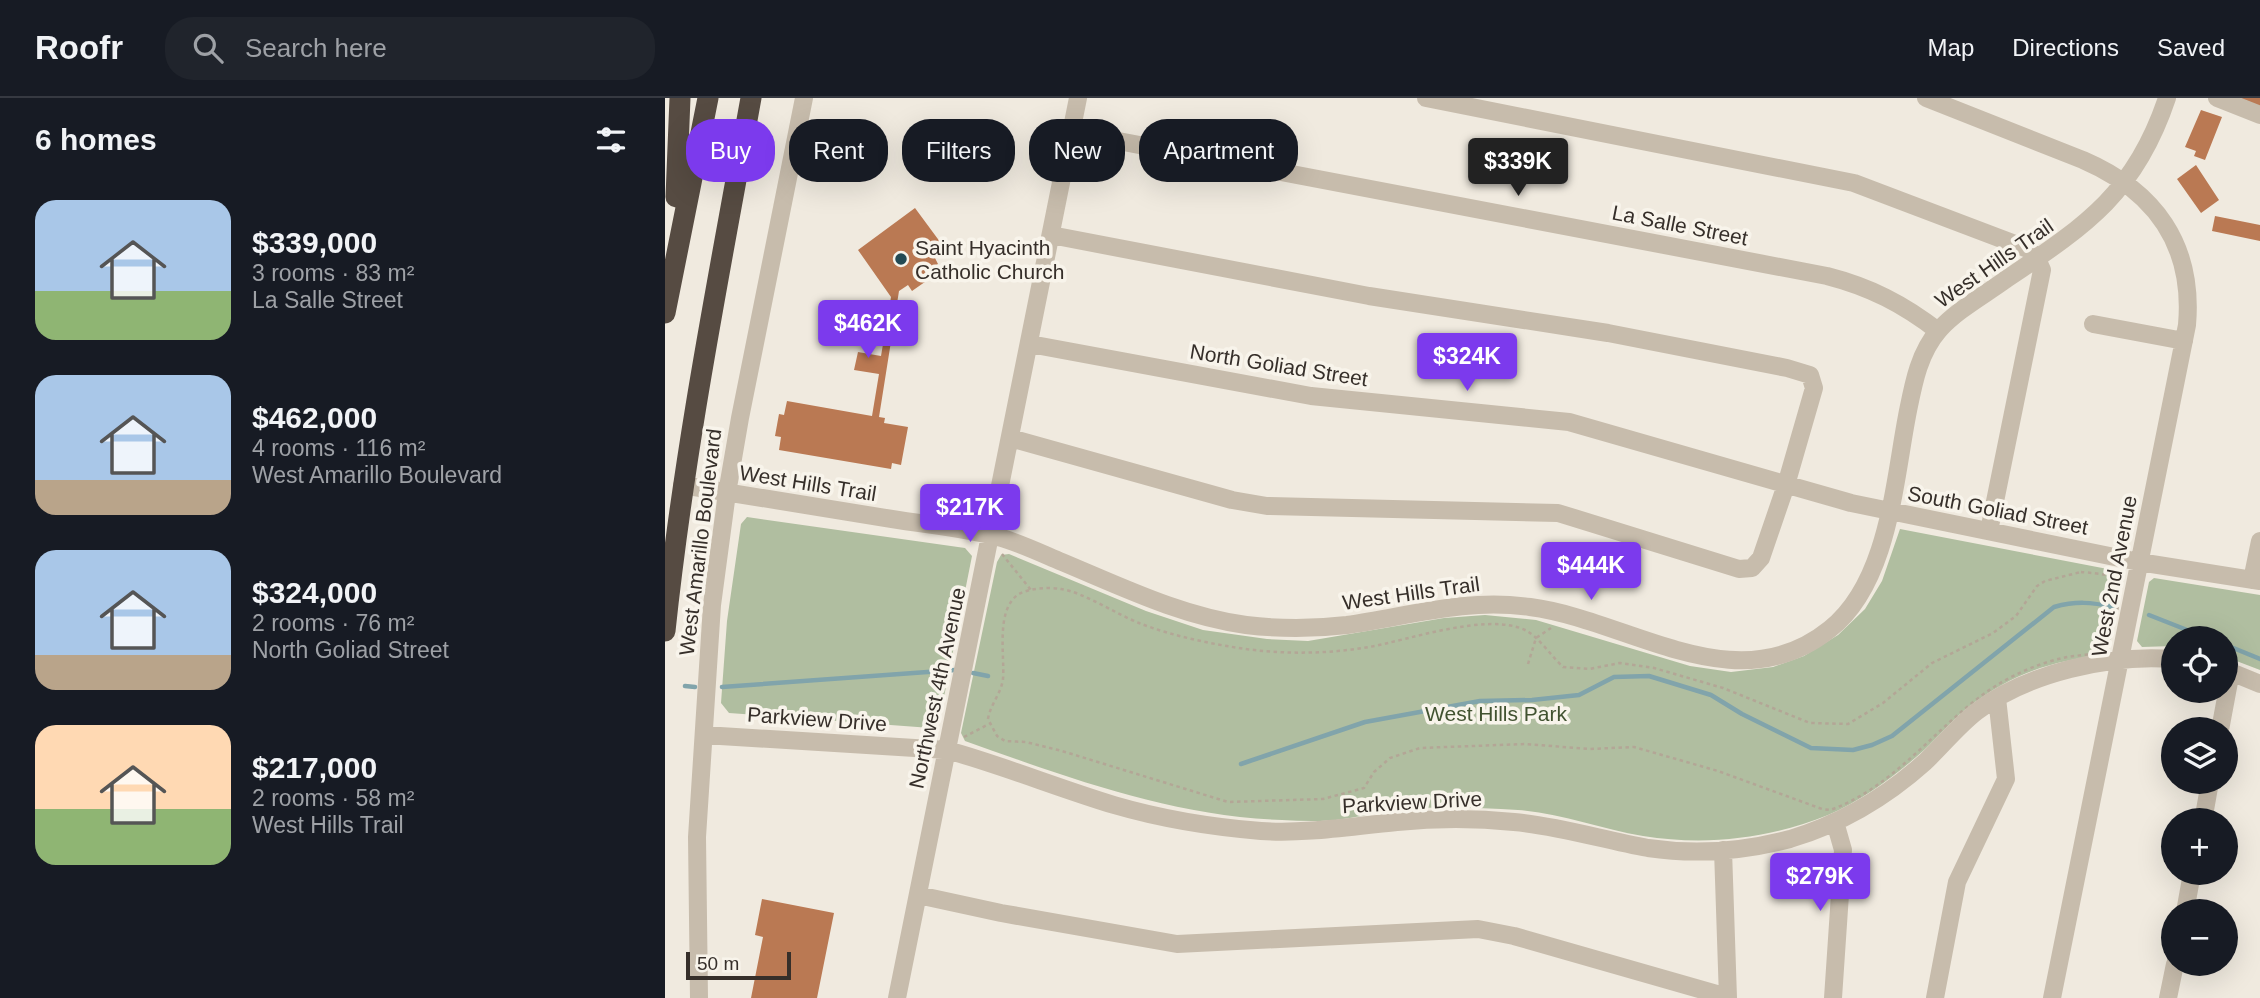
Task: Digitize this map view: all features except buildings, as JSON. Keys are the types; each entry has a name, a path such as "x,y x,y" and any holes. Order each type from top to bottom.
{"highway":[{"path":"670,286 680,98"},
{"path":"665,313 708,98"},
{"name":"West Amarillo Boulevard","path":"747,119 751,98"},
{"path":"756,119 763,98"},
{"name":"West Amarillo Boulevard","path":"665,631 682,485 736,182"}],"street":[{"name":"West Amarillo Boulevard","path":"699,998 697,837 712,605 727,493 804,98"},
{"name":"Northwest 4th Avenue","path":"1074,119 1078,98"},
{"path":"1426,98 1854,183 2028,249 2037,259 2042,271 1989,531"},
{"name":"West 2nd Avenue","path":"1926,98 2092,164 2125,182 2148,202 2176,243 2186,276 2188,292 2184,341 2052,998"},
{"name":"West Hills Trail","path":"682,485 991,536 1018,544 1162,604 1223,621 1277,628 1327,627 1443,607 1481,604 1527,606 1572,616 1721,661 1745,662 1780,656 1832,628 1853,604 1870,577 1881,546 1917,372 1938,331 1962,310 2061,244 2095,216 2125,182 2148,144 2167,98"},
{"path":"2217,98 2260,115"},
{"name":"La Salle Street","path":"1125,142 1827,276 1885,295 1938,331"},
{"name":"Northwest 4th Avenue","path":"897,998 954,744 991,536 1061,182"},
{"path":"1010,438 1232,500 1267,506 1558,513 1739,569 1752,568 1761,558 1786,485 1814,388 1810,376 1799,372 1608,333 1369,296 1051,235"},
{"path":"2093,324 2184,341"},
{"name":"North Goliad Street","path":"1030,344 1311,396 1569,422 1786,485 1889,511"},
{"name":"South Goliad Street","path":"1889,511 2139,562 2256,580"},
{"path":"2256,580 2260,541"},
{"name":"Parkview Drive","path":"704,735 954,744 978,758 1113,805 1227,828 1314,831 1414,821 1486,820 1552,827 1660,849 1723,850 1789,839 1835,822 1896,785 1968,719 1997,698 2036,679 2085,667 2161,660"},
{"path":"2238,674 2260,684"},
{"path":"1935,998 1957,882 2006,779 1997,698"},
{"path":"1833,998 1843,850 1835,822"},
{"path":"918,895 1001,913 1177,944 1478,929 1527,940 1727,998 1723,850"},
{"path":"2168,998 2173,976"}],"path":[{"path":"1002,554 1031,590"},
{"path":"2081,572 2110,576 2115,579 2120,589 2104,651 2033,666 1999,683 1964,707 1920,751 1877,786 1830,810 1719,771 1647,750 1542,744 1474,744 1454,748 1420,748 1389,758 1374,772 1364,788 1341,796 1228,802 1049,747 1005,741 997,736 989,724 989,713 1003,679 1003,639 1008,608 1012,599 1031,590 1062,589 1151,627 1209,643 1263,650 1321,652 1355,649 1449,628 1473,626 1515,627 1536,638 1563,667 1589,669 1620,663 1654,668 1723,688 1810,723 1848,724 1882,703 1932,663 1993,633 2016,616 2037,586 2045,582 2081,572"},
{"path":"1528,664 1536,638 1549,628 1555,628"},
{"path":"954,744 989,724"}],"green space":[{"path":"747,517 965,548 972,556 939,722 931,728 729,713 721,703 727,621 741,524"},
{"name":"West Hills Park","path":"1900,529 2118,571 2124,577 2109,649 2106,654 2049,665 2000,686 1967,708 1923,751 1866,795 1828,815 1760,835 1714,840 1667,839 1534,812 1477,808 1401,810 1320,821 1241,817 1160,803 1121,793 965,741 961,733 997,562 1001,555 1009,554 1146,611 1203,630 1267,639 1308,641 1444,618 1485,615 1536,620 1690,666 1731,672 1773,667 1804,656 1838,635 1865,609 1882,581"},
{"path":"2154,578 2260,595 2260,670 2238,662 2238,626 2161,626 2161,646 2142,647 2137,641 2149,582"}],"waterway":[{"path":"1241,764 1365,722 1480,701 1532,700 1579,695 1614,677 1649,676 1711,695 1742,714 1811,748 1853,750 1892,736 2054,607 2083,603 2113,607"},
{"path":"2149,615 2177,626"},
{"path":"2238,650 2260,659"},
{"path":"722,687 955,670"},
{"path":"973,673 988,676"},
{"path":"685,686 695,687"}],"place":[{"name":"Saint Hyacinth Catholic Church","path":"901,259"}]}
